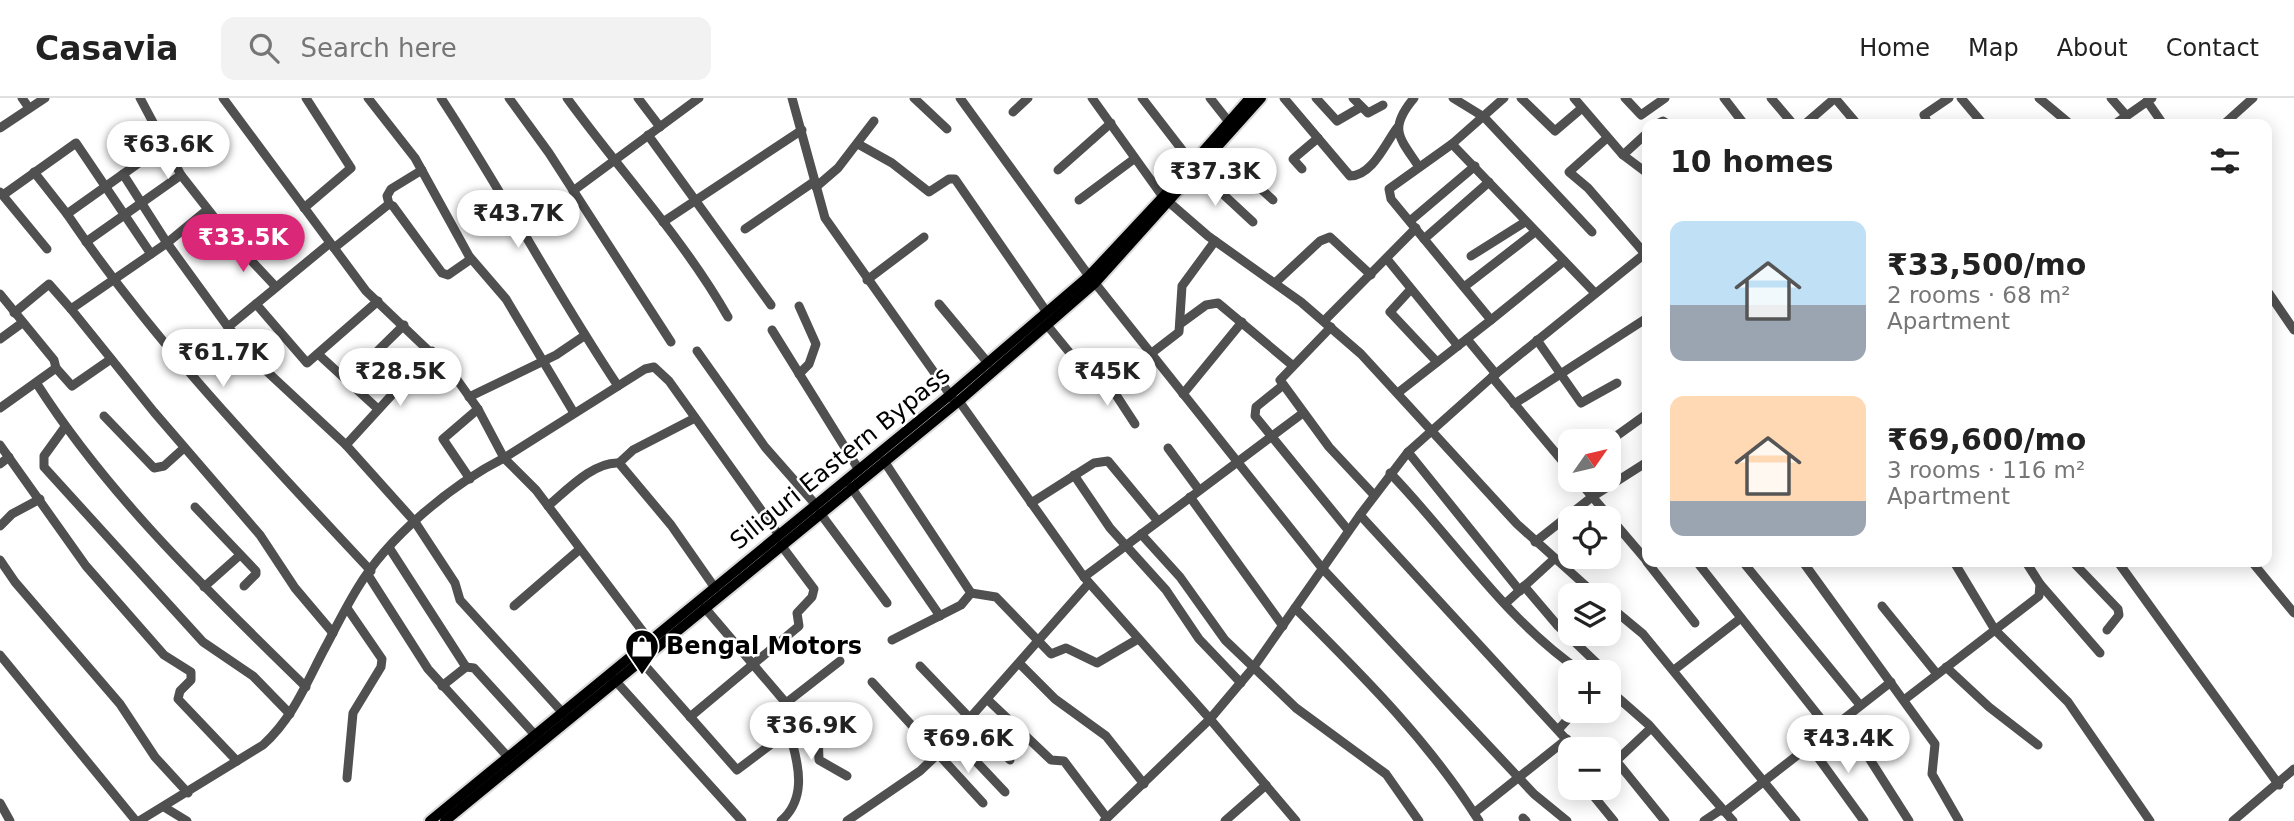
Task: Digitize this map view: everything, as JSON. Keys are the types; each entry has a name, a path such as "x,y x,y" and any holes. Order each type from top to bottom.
{"main road":[{"name":"Siliguri Eastern Bypass","path":"818,509 884,461 1047,325 1167,200 1250,98"},
{"name":"Siliguri Eastern Bypass","path":"1195,168 1217,149 1261,98"},
{"name":"Siliguri Eastern Bypass","path":"445,821 653,645 715,588 818,509 859,470 955,400 988,363 1046,311 1092,279"},
{"name":"Siliguri Eastern Bypass","path":"430,821 564,713 641,661 653,645 705,608 780,540"}],"street":[{"path":"22,98 29,108"},
{"path":"0,128 45,98"},
{"path":"140,98 181,175 207,210 276,288"},
{"path":"304,208 351,168 306,98"},
{"path":"368,98 422,170 471,259 506,299 574,414"},
{"path":"441,98 488,169 584,335 618,386"},
{"path":"509,98 671,342"},
{"path":"567,98 705,276 728,317"},
{"path":"638,98 660,127"},
{"path":"573,191 699,98"},
{"path":"792,98 825,218 867,279 1087,580 1296,821"},
{"path":"914,98 947,130"},
{"path":"960,98 1092,279 1322,568 1519,776 1567,821"},
{"path":"1013,111 1028,98"},
{"path":"1092,98 1134,159 1167,200 1215,241 1276,283 1327,324 1399,392 1535,542 1582,583"},
{"path":"1142,98 1195,168 1252,222"},
{"path":"1210,98 1229,122"},
{"path":"1284,98 1345,173 1356,176 1370,166 1397,128 1401,114 1414,98"},
{"path":"1316,98 1337,121 1362,107"},
{"path":"1353,98 1368,113 1383,105"},
{"path":"1452,98 1484,117 1592,232"},
{"path":"1491,320 1391,199 1389,189 1452,144 1504,98"},
{"path":"1521,98 1555,131 1582,108"},
{"path":"1574,98 1623,155 1642,169"},
{"path":"1625,98 1641,115 1652,102 1665,98"},
{"path":"1724,98 1741,119"},
{"path":"1771,98 1789,119"},
{"path":"1811,119 1835,98 1853,119"},
{"path":"1925,119 1924,115 1948,98"},
{"path":"1961,98 1979,119"},
{"path":"2039,98 2064,119"},
{"path":"2111,98 2125,114"},
{"path":"226,99 332,245 378,301 432,351 469,397 504,458 548,506 653,645"},
{"path":"2229,119 2249,99"},
{"path":"2120,119 2150,100 2161,119"},
{"path":"745,229 838,168 874,121"},
{"path":"1058,170 1111,123"},
{"path":"1397,128 1399,138 1419,167"},
{"path":"663,222 802,130"},
{"path":"648,135 771,305"},
{"path":"1302,169 1293,159 1318,138"},
{"path":"1607,138 1569,172 1588,188 1642,249"},
{"path":"1623,155 1642,138"},
{"path":"47,249 1,194 76,143 151,254"},
{"path":"858,144 891,163 929,192 950,179 955,179 1046,311"},
{"path":"1452,144 1595,293"},
{"path":"67,214 164,145"},
{"path":"1217,149 1273,200"},
{"path":"1079,200 1134,159"},
{"path":"1374,495 1303,413 1282,386 1280,377 1387,259 1413,225 1475,166"},
{"path":"422,170 391,188 387,196 389,204 442,273 448,275 471,259"},
{"path":"34,172 67,214 112,281 195,381 369,573 413,647 442,686 508,757"},
{"path":"123,174 167,243 228,327 261,366 345,445 415,522 455,583 460,600 564,713"},
{"path":"86,242 181,175"},
{"path":"1424,239 1489,183"},
{"path":"228,327 389,204"},
{"path":"71,309 167,243 207,210"},
{"path":"1471,256 1525,222"},
{"path":"1464,287 1535,232"},
{"path":"867,279 924,237"},
{"path":"1276,283 1320,241 1330,237 1371,275"},
{"path":"1047,325 1092,380 1150,354 1177,335 1182,286 1215,241"},
{"path":"988,700 1051,760 1064,761 1106,820 1210,719 1253,668 1348,530 1408,452 1536,341 1642,257"},
{"path":"1387,259 1458,346"},
{"path":"1399,392 1564,261"},
{"path":"13,313 49,284 184,448 260,534 295,588 333,633"},
{"path":"1411,289 1390,312 1437,362"},
{"path":"0,294 72,386 111,359"},
{"path":"2272,298 2294,330"},
{"path":"256,304 304,362 310,362 378,301"},
{"path":"1180,324 1212,303 1223,304 1292,365"},
{"path":"939,304 988,363"},
{"path":"799,306 816,344 809,364 799,374"},
{"path":"1514,404 1642,321"},
{"path":"1183,394 1242,322"},
{"path":"0,339 22,323"},
{"path":"347,381 404,325"},
{"path":"772,330 859,470"},
{"path":"469,397 543,362 584,335"},
{"path":"1467,339 1514,404 1558,456"},
{"path":"1536,341 1581,403 1617,383"},
{"path":"345,445 432,351"},
{"path":"697,351 765,447 818,509 887,603"},
{"path":"318,354 378,409"},
{"path":"0,408 56,368"},
{"path":"0,655 137,821 188,793 263,745 290,714 369,573 415,522 470,479 618,386 654,368 669,381 814,593 797,613 798,629 690,717"},
{"path":"1104,375 1135,424"},
{"path":"37,384 65,427 102,475 204,587 306,687"},
{"path":"1282,386 1254,411 1348,530"},
{"path":"470,479 443,439 478,409"},
{"path":"847,821 920,771 939,753 1020,664 1087,580 1126,545 1303,413"},
{"path":"104,416 154,468 164,466 184,448"},
{"path":"618,463 633,450 695,418"},
{"path":"1621,433 1642,418"},
{"path":"65,427 44,456 44,467 203,642 253,676 290,714"},
{"path":"0,445 65,538 109,593 164,655 191,672 191,680 180,691 178,699 237,761"},
{"path":"1168,448 1199,490"},
{"path":"1408,452 1522,589 1593,660"},
{"path":"0,464 9,457"},
{"path":"884,461 971,593 996,597 1047,653 1066,648 1097,663 1138,639"},
{"path":"1031,503 1094,463 1108,461 1157,520"},
{"path":"548,506 598,468 610,462 618,463 671,525 715,588"},
{"path":"1535,542 1592,497 1642,465"},
{"path":"1390,473 1507,603 1539,636 1568,660"},
{"path":"1074,475 1126,545 1167,590 1199,639 1241,682"},
{"path":"851,487 940,616"},
{"path":"1588,492 1642,547"},
{"path":"1190,497 1283,626"},
{"path":"0,526 12,514 40,499"},
{"path":"195,507 257,573 244,586"},
{"path":"1360,515 1565,737"},
{"path":"1140,534 1180,577 1224,640 1296,708 1386,774 1419,821"},
{"path":"390,549 466,667"},
{"path":"514,606 580,549"},
{"path":"204,587 240,555"},
{"path":"1507,603 1554,559"},
{"path":"0,560 15,582 120,704 155,757 188,793"},
{"path":"1651,567 1695,623"},
{"path":"1702,567 1829,729"},
{"path":"1747,567 1860,705"},
{"path":"1809,567 1935,744 1933,774 1959,821"},
{"path":"1957,567 1995,630 2068,702 2150,821"},
{"path":"2029,567 2040,584 2100,653"},
{"path":"2078,567 2118,609 2119,615 2108,630"},
{"path":"2122,567 2279,785"},
{"path":"2256,567 2294,613"},
{"path":"1904,700 2035,600 2040,584"},
{"path":"892,640 967,600 971,593"},
{"path":"1882,606 1937,674"},
{"path":"347,608 382,659 381,667 353,713 347,778"},
{"path":"705,608 802,725 818,733 817,755 823,765 847,776"},
{"path":"1295,608 1391,704 1477,817 1519,776 1558,746"},
{"path":"1621,616 1643,634 1674,670 1796,821"},
{"path":"1674,670 1741,618"},
{"path":"641,661 737,770 778,739 792,736 802,725"},
{"path":"786,703 840,661"},
{"path":"1020,664 1055,699 1106,736 1144,784"},
{"path":"920,666 1010,760"},
{"path":"442,686 466,667 474,668 536,736"},
{"path":"1946,667 1989,707 2038,745"},
{"path":"613,678 742,821"},
{"path":"872,682 983,803"},
{"path":"1704,821 1719,811 1726,811 1891,682"},
{"path":"1621,701 1651,728 1733,821"},
{"path":"1558,730 1564,723"},
{"path":"1621,752 1651,728"},
{"path":"781,821 792,812 799,786 792,736"},
{"path":"1855,736 1909,821"},
{"path":"953,737 1005,792"},
{"path":"1809,746 1864,821"},
{"path":"2233,821 2279,785 2294,769"},
{"path":"1621,770 1665,821"},
{"path":"1225,821 1266,785"},
{"path":"1597,800 1614,821"},
{"path":"0,803 10,821"},
{"path":"164,807 187,821"}],"place":[{"name":"Bengal Motors","path":"642,676"}]}
